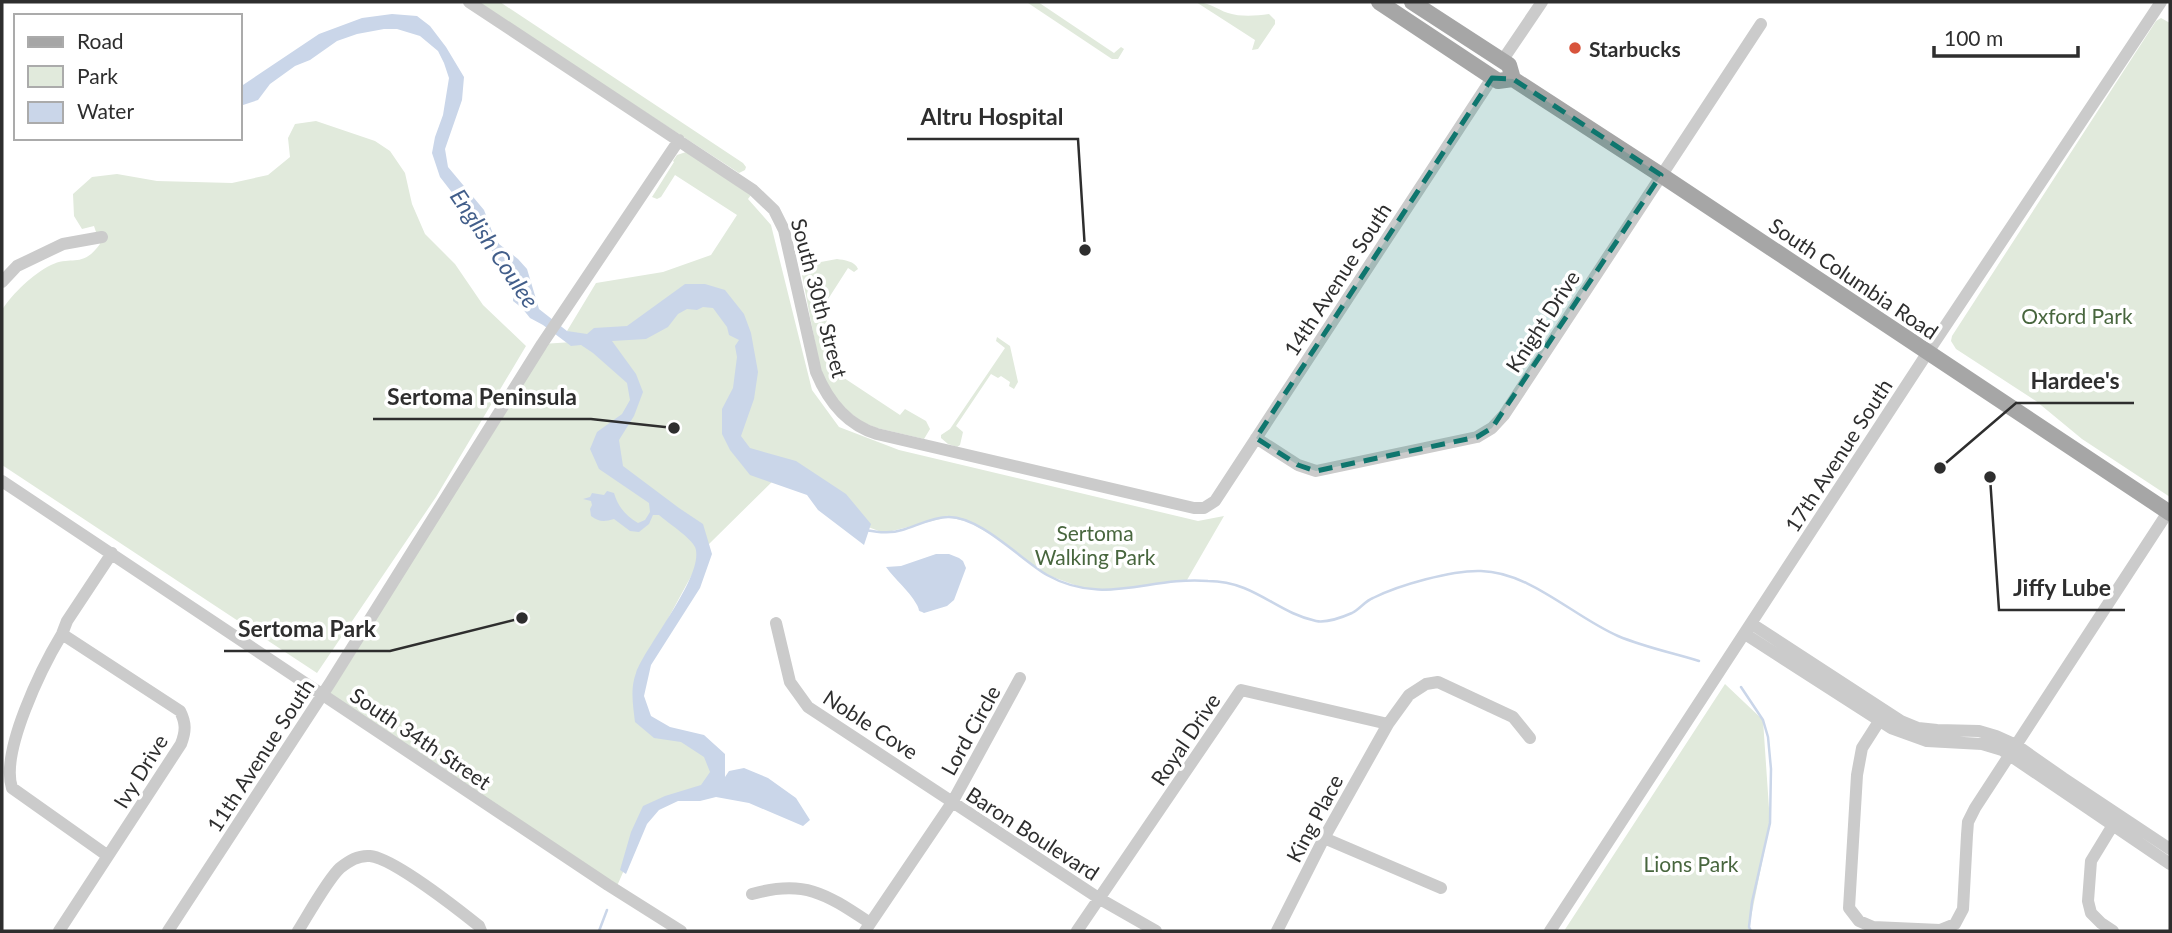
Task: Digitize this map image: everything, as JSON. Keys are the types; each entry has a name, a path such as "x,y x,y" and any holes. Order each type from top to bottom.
{"main road":[{"path":"1379,2 1497,81 1513,79"},
{"name":"South Columbia Road","path":"1412,2 1509,65 1513,79 2169,513"},
{"path":"1450,49 1467,57 1502,61"}],"street":[{"name":"South 30th Street","path":"469,2 679,140 753,190 770,205 784,230 793,262 816,372 835,406 855,424 877,434 1194,508 1204,508 1215,501"},
{"path":"1502,61 1542,2"},
{"name":"17th Avenue South","path":"1550,931 1928,352 2164,7"},
{"name":"Knight Drive","path":"1256,438 1298,465 1316,471 1477,438 1492,428 1504,415 1761,24"},
{"name":"14th Avenue South","path":"1215,501 1492,78"},
{"name":"11th Avenue South","path":"168,931 322,695 561,314 679,140"},
{"path":"2,282 18,266 63,244 102,237"},
{"name":"South 34th Street","path":"2,481 597,878 681,931"},
{"path":"1882,717 1862,748 1857,775 1849,908 1859,921 1873,927 1940,930 1955,924 1963,909 1968,822 1975,808 2169,513"},
{"path":"108,856 12,788 4,772 9,741 22,704 67,621 112,553"},
{"name":"Noble Cove","path":"776,623 790,682 808,707 953,801"},
{"path":"1748,629 1882,717 1918,728 1979,731 1996,736 2115,820 2170,864"},
{"name":"Ivy Drive","path":"59,931 181,744 186,732 180,711 62,634"},
{"name":"Lord Circle","path":"953,801 1020,678"},
{"name":"King Place","path":"1277,931 1324,838 1388,724 1409,695 1426,684 1438,682 1513,717 1530,738"},
{"name":"Royal Drive","path":"1100,899 1241,690 1388,724"},
{"name":"Baron Boulevard","path":"867,927 953,801 1100,899 1156,931"},
{"path":"2115,820 2170,849"},
{"path":"2113,931 2091,913 2088,901 2091,861 2115,820"},
{"path":"1324,838 1441,888"},
{"path":"298,931 338,870 360,856 371,856 384,859 451,904 479,926 481,931"},
{"path":"752,894 774,887 807,888 842,904 867,927"},
{"path":"1077,931 1100,899"}],"highlighted area":[{"path":"1492,78 1513,79 1661,175 1492,428 1477,437 1316,471 1298,465 1256,438"}],"green space":[{"path":"476,2 500,2 743,163 745,170 739,173"},
{"path":"1029,2 1038,2 1114,53 1121,47 1124,49 1118,59 1112,59"},
{"path":"1196,2 1238,15 1269,14 1275,24 1258,49 1252,50 1255,40"},
{"name":"Oxford Park","path":"2161,18 2170,23 2170,497 2082,439 2036,401 1956,349 1951,341 2156,21"},
{"path":"316,121 375,141 390,151 405,173 412,204 425,234 455,264 483,305 526,346 436,497 317,673 2,465 2,310 37,273 58,262 82,259 94,252 100,244 94,226 82,229 74,216 73,194 92,177 117,174 157,181 232,183 268,175 290,157 288,138 295,124"},
{"name":"Sertoma Walking Park","path":"686,152 751,195 748,199 771,225 812,390 839,427 899,450 1198,521 1224,516 1187,580 1106,591 1083,588 1047,575 995,537 969,522 948,517 884,533 834,514 786,468 708,545 644,663 642,717 718,754 718,784 669,799 647,818 617,886 322,695 542,344 588,341 567,331 596,283 663,272 711,255 737,215 675,175 661,197 652,197 677,155"},
{"path":"846,260 858,269 854,272 848,268 823,307 829,312 826,325 828,342 841,368 838,374 900,415 905,409 926,421 930,429 924,439 862,422 835,397 825,382 802,275 810,264"},
{"path":"997,337 1010,346 1018,382 1014,389 1009,386 1010,382 1001,376 998,378 991,374 956,426 963,432 960,445 957,447 948,444 941,435 950,429 1005,348 996,341"},
{"name":"Lions Park","path":"1725,684 1763,720 1770,823 1749,927 1751,931 1564,931"}],"water":[{"path":"392,14 417,16 430,26 446,47 464,77 462,100 445,149 448,167 484,210 499,244 527,269 539,309 567,331 587,334 594,328 627,326 685,284 705,284 725,290 744,314 751,333 758,372 754,399 741,436 750,448 796,461 846,494 871,524 864,545 818,510 807,495 750,475 730,450 722,434 722,409 733,388 737,357 735,346 739,340 729,335 727,327 713,308 687,309 678,314 668,327 646,339 612,341 636,374 643,392 634,416 619,440 623,466 703,524 712,554 700,588 651,665 644,696 651,716 670,727 704,735 725,754 725,777 729,771 744,768 768,778 796,798 810,820 803,826 749,803 716,797 700,801 678,801 659,810 647,824 626,874 620,870 631,832 643,806 701,785 710,772 704,757 681,742 654,738 635,722 633,703 636,673 692,574 696,559 695,547 659,515 653,515 649,524 639,532 630,531 614,519 602,521 591,516 591,501 583,499 590,497 592,493 604,495 607,491 614,493 623,511 638,523 645,520 650,512 649,503 599,469 590,449 597,432 622,414 630,400 627,383 593,353 581,345 571,346 530,318 513,301 513,287 495,256 471,217 440,177 432,153 443,115 449,78 438,51 420,36 397,29 357,34 337,41 310,60 295,66 270,84 258,100 242,105 242,86 319,34 362,18"},
{"path":"936,554 949,554 959,558 966,568 954,600 947,606 924,613 886,567 901,566"}],"waterway":[{"path":"865,530 893,532 936,518 960,519 987,531 1047,575 1068,584 1107,590 1166,582 1222,582 1253,592 1296,615 1320,621 1348,615 1373,598 1426,579 1469,571 1499,573 1534,587 1618,636 1699,661"},
{"path":"1741,687 1763,720 1768,737 1771,769 1770,823 1752,902 1749,927 1751,931"},
{"name":"English Coulee","path":"599,931 607,910"}],"place":[{"name":"Starbucks","path":"1575,48"},
{"name":"Altru Hospital","path":"1085,250"},
{"name":"Sertoma Peninsula","path":"674,428"},
{"name":"Hardee's","path":"1940,468"},
{"name":"Jiffy Lube","path":"1990,477"},
{"name":"Sertoma Park","path":"522,618"}]}
